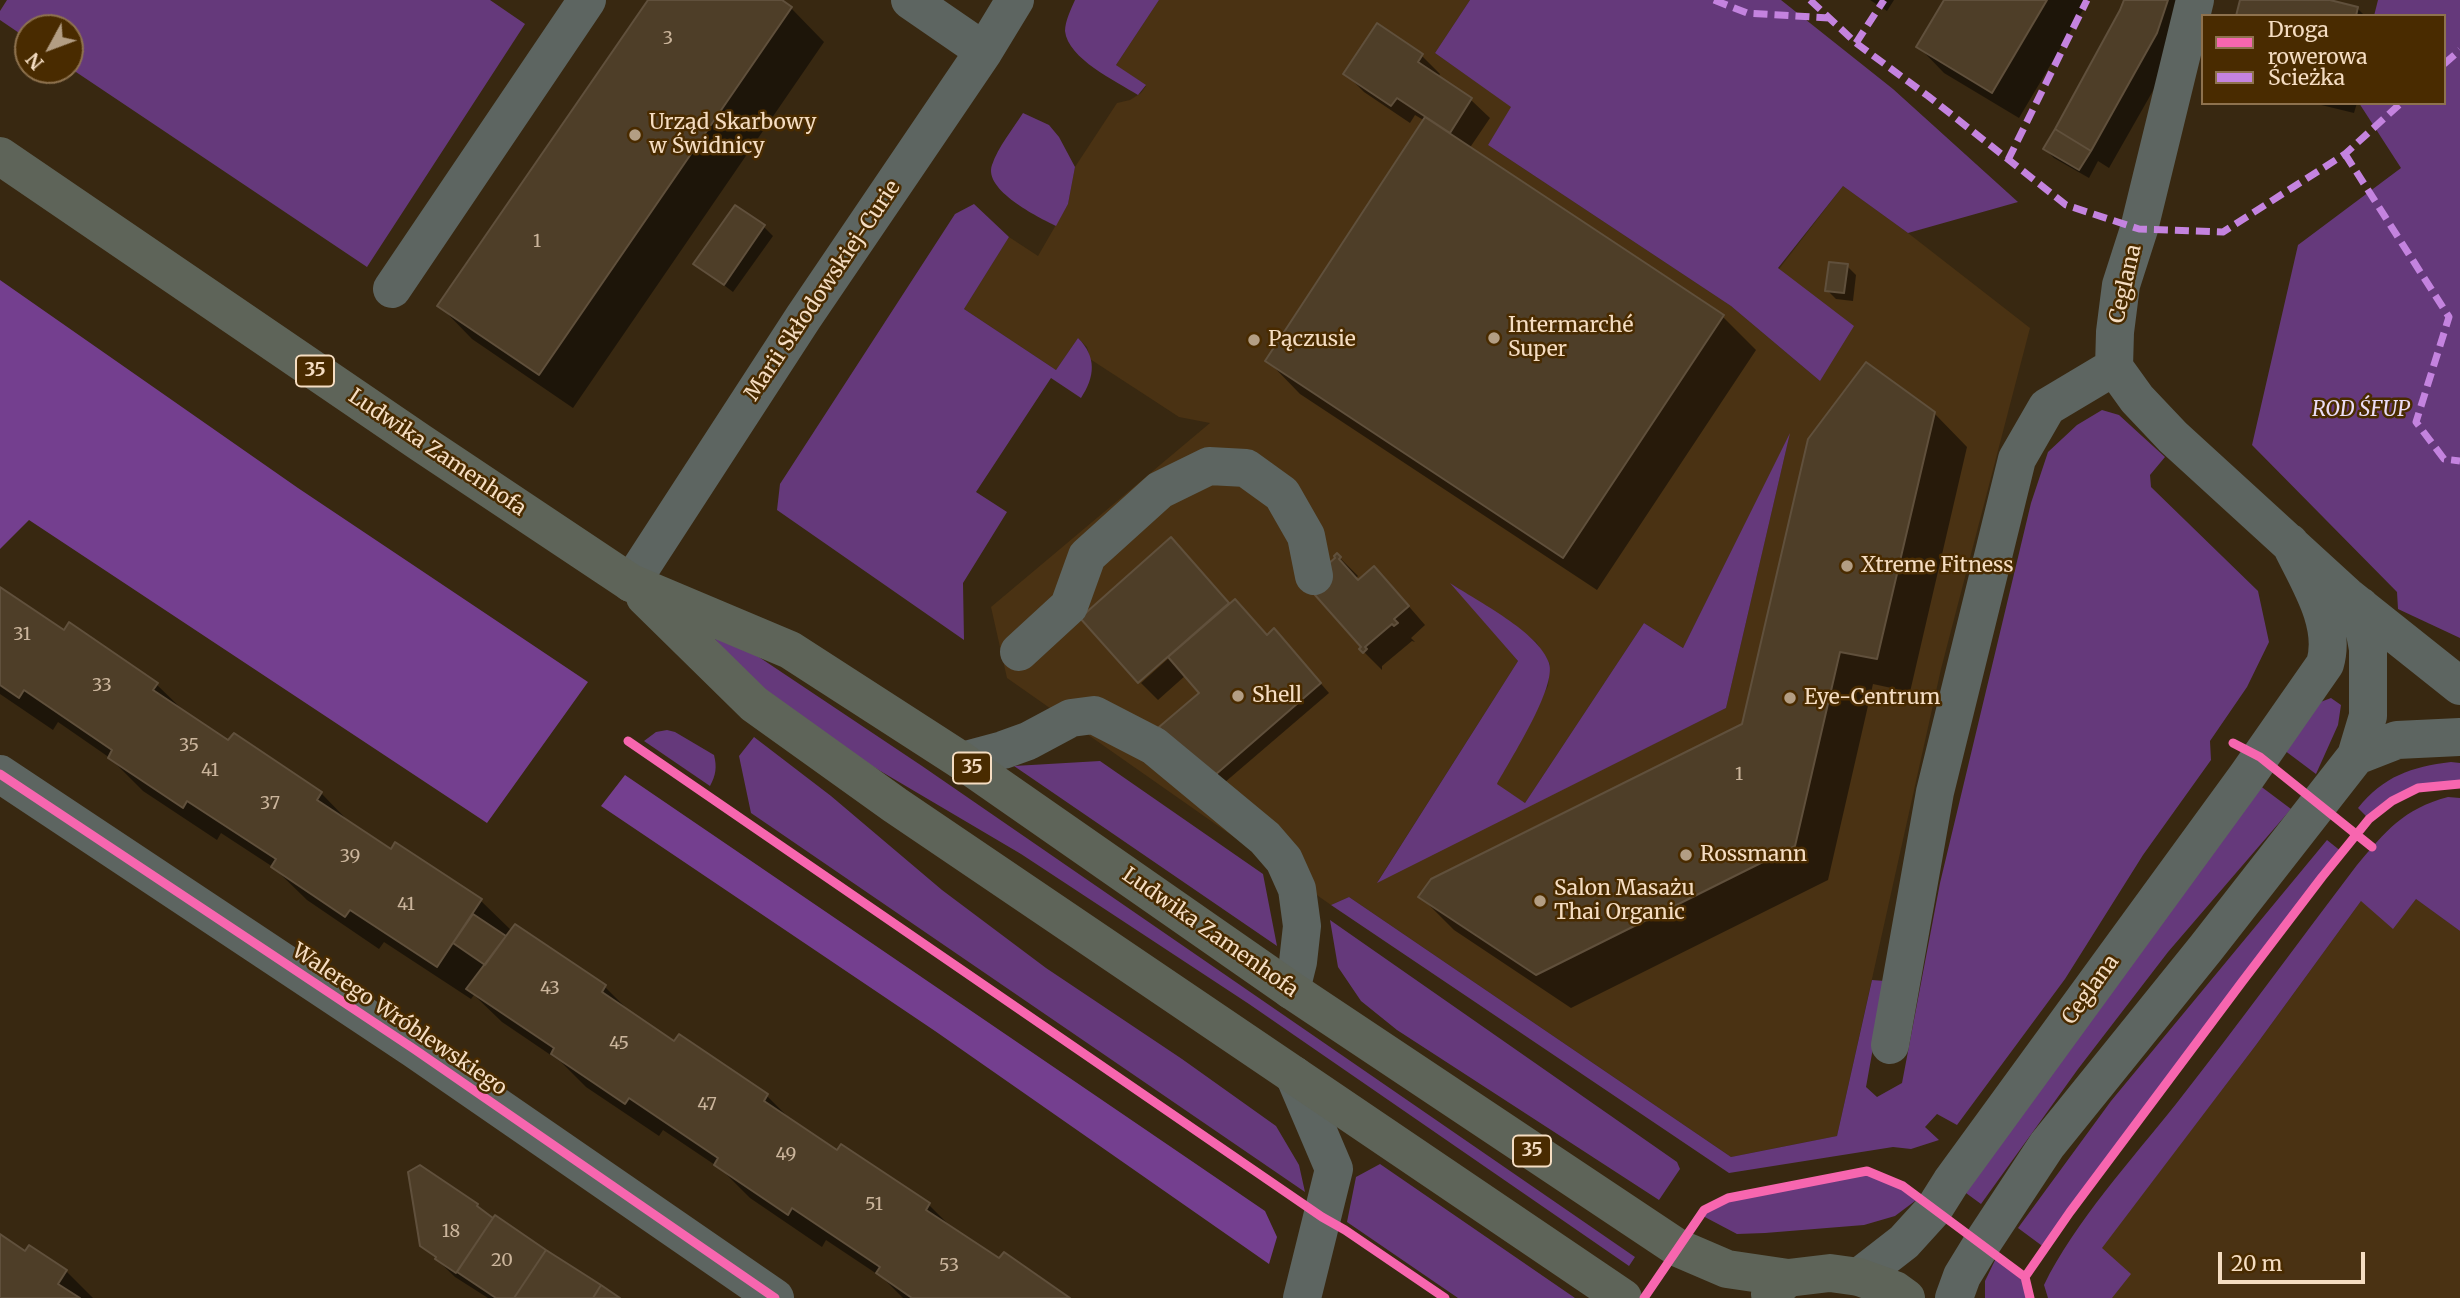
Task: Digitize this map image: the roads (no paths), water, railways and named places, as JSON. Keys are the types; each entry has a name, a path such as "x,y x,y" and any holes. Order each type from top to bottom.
{"main road":[{"name":"Ludwika Zamenhofa","path":"0,156 631,583 790,650 962,761 1291,990 1678,1248 1777,1288"},
{"name":"Ludwika Zamenhofa","path":"631,583 754,704 895,805 1623,1298"},
{"name":"35","path":"1777,1288 1830,1273 1859,1277 1895,1290 1906,1298"}],"street":[{"path":"392,289 587,0"},
{"path":"910,0 984,51"},
{"name":"Marii Skłodowskiej-Curie","path":"631,583 803,318 984,51 1015,0"},
{"name":"Ceglana","path":"2195,0 2139,229 2121,285 2114,367 2137,399 2173,437 2360,606 2446,675"},
{"path":"1890,1045 1935,792 2017,459 2047,407 2114,367"},
{"path":"1019,652 1069,606 1087,555 1160,490 1209,467 1245,468 1282,494 1306,536 1314,576"},
{"name":"Ceglana","path":"1859,1277 1904,1242 1934,1209 2325,664 2329,649 2325,625 2316,596 2290,543"},
{"path":"1954,1298 1962,1276 1981,1244 2047,1145 2356,756 2368,716 2367,657 2360,606"},
{"name":"Ceglana","path":"2308,688 2328,672 2349,661 2367,657 2396,656 2446,675"},
{"path":"962,761 1028,741 1071,718 1094,715 1154,746 1265,838 1284,860 1297,889 1302,926 1298,962 1291,990"},
{"path":"2356,756 2397,740 2460,737"},
{"name":"Walerego Wróblewskiego","path":"0,774 414,1049 775,1298"},
{"path":"1294,1075 1334,1169 1302,1298"}],"place":[{"name":"Urząd Skarbowy w Świdnicy","path":"635,135"},
{"name":"Intermarché Super","path":"1494,338"},
{"name":"Pączusie","path":"1254,340"},
{"name":"Xtreme Fitness","path":"1847,566"},
{"name":"Shell","path":"1238,696"},
{"name":"Eye-Centrum","path":"1790,698"},
{"name":"Rossmann","path":"1686,855"},
{"name":"Salon Masażu Thai Organic","path":"1540,901"}],"park label":[{"name":"ROD ŚFUP","path":"2361,410"}]}
